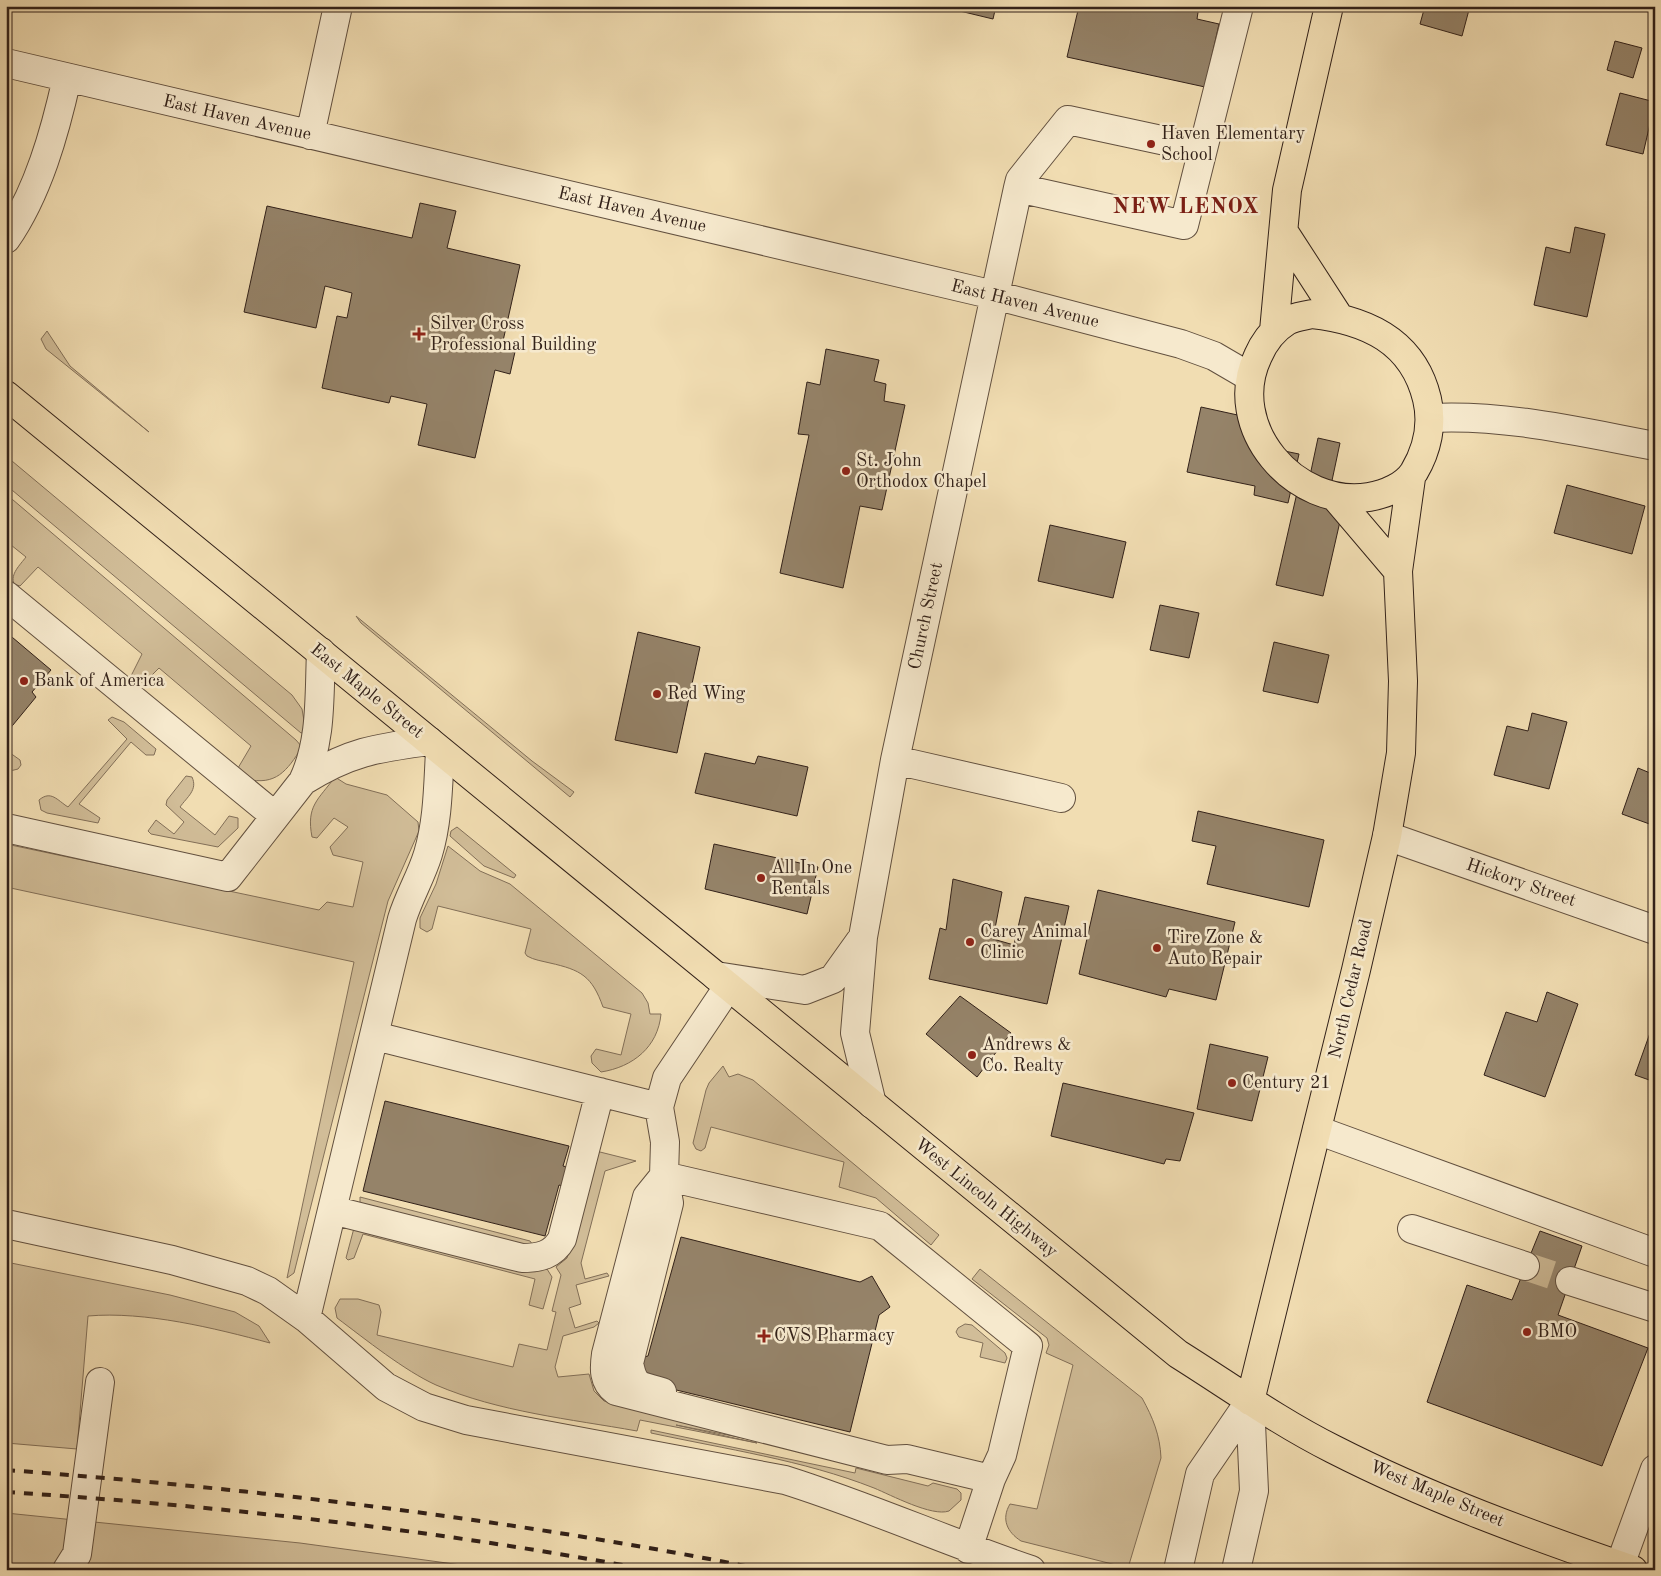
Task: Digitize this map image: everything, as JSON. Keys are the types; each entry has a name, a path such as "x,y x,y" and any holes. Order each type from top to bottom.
{"main road":[{"path":"1274,331 1287,190 1329,6"},
{"path":"1284,232 1339,317"},
{"path":"1312,314 1339,317 1377,333 1404,351 1414,365 1424,385 1430,418 1426,448 1411,478 1396,488 1379,495 1355,499 1336,498 1317,491 1298,480 1280,466 1266,450 1254,429 1249,409 1250,377 1262,348 1274,331 1288,321 1312,314"},
{"name":"East Maple Street","path":"6,395 722,982"},
{"name":"North Cedar Road","path":"1250,1401 1387,836 1401,753 1403,719 1402,623 1398,571 1411,478"},
{"path":"1336,498 1398,571"},
{"name":"West Lincoln Highway","path":"722,982 1178,1354 1250,1401"},
{"name":"West Maple Street","path":"1250,1401 1332,1449 1437,1498 1626,1568"}],"street":[{"path":"310,135 338,6"},
{"path":"1018,188 1184,226 1239,6"},
{"name":"East Haven Avenue","path":"6,63 994,295 1181,344 1214,356 1250,377"},
{"path":"6,239 44,161 59,115 66,78"},
{"name":"Church Street","path":"872,1104 854,1033 863,937 895,760 1020,180 1068,120 1203,149"},
{"path":"1430,418 1474,416 1526,421 1655,446"},
{"path":"6,595 275,816"},
{"path":"7,816 228,876 302,781 314,751 321,652"},
{"path":"302,781 348,756 372,749 435,746 434,830 423,869 407,902 306,1318"},
{"path":"895,760 1061,798"},
{"name":"Hickory Street","path":"1387,836 1655,930"},
{"path":"863,937 833,978 805,990 722,982 667,1078 659,1107 666,1142 664,1176 646,1197 606,1354 606,1378 610,1386 616,1391 887,1460 907,1459 991,1479"},
{"path":"375,1036 659,1107"},
{"path":"332,1210 522,1258 538,1258 550,1254 562,1240 600,1092"},
{"path":"1317,1130 1655,1253"},
{"path":"664,1176 880,1226 1028,1346 1002,1455 991,1479 968,1549"},
{"path":"6,1224 172,1260 247,1281 268,1291 306,1318 386,1387 424,1407 466,1420 639,1451 785,1480 836,1496 968,1549 1031,1570"},
{"path":"1412,1229 1526,1266"},
{"path":"1570,1281 1655,1308"},
{"path":"67,1570 77,1554 100,1382"},
{"name":"North Cedar Road","path":"1178,1570 1200,1474 1250,1401"},
{"name":"North Cedar Road","path":"1236,1570 1254,1491 1250,1401"},
{"path":"1626,1568 1655,1469"}],"shaded area":[{"path":"47,331 70,366 149,432 46,349 41,339"},
{"path":"6,456 292,695 302,709 306,732 301,733 6,485"},
{"path":"6,494 296,740 302,747 286,770 280,775 265,780 246,779 238,768 251,746 159,668 146,681 134,684 130,678 142,654 38,567 20,586 14,584 14,573 26,557 6,541"},
{"path":"356,616 532,761 574,792 570,797 361,623"},
{"path":"112,717 124,722 156,749 154,755 146,755 131,742 79,804 100,818 98,823 47,813 41,810 39,800 47,796 54,797 68,807 127,739 108,720"},
{"path":"6,750 20,760 21,765 18,769 6,772"},
{"path":"186,776 192,777 194,786 180,807 215,835 229,816 238,818 238,828 218,847 151,834 148,831 156,820 174,834 184,822 166,805 167,800"},
{"path":"335,777 346,784 387,795 418,822 419,831 388,901 294,1273 287,1278 354,962 6,887 6,844 319,910 327,902 353,907 363,862 333,855 330,847 348,827 334,818 317,838 312,837 312,810"},
{"path":"457,827 516,875 514,878 484,866 450,836 451,831"},
{"path":"448,846 480,871 510,884 642,993 648,1003 650,1014 661,1014 655,1036 642,1054 623,1065 601,1072 592,1063 591,1056 596,1049 621,1055 631,1014 603,1007 590,981 570,968 527,956 525,953 531,929 438,906 432,929 427,932 420,928 420,918 436,884"},
{"path":"723,1066 729,1077 738,1074 753,1080 939,1235 931,1245 876,1198 839,1187 844,1162 711,1127 705,1148 701,1151 696,1149 693,1143 706,1090 709,1083"},
{"path":"596,1151 636,1161 605,1171 581,1263 585,1279 607,1273 609,1276 576,1285 581,1304 569,1308 575,1328 597,1321 599,1323 594,1327 563,1336 555,1367 558,1377 589,1374 594,1391 604,1401 750,1437 748,1439 676,1425 757,1443 640,1420 637,1431 535,1414 485,1402 436,1385 411,1372 337,1318 335,1308 340,1299 358,1299 379,1305 381,1312 377,1335 513,1367 519,1344 547,1350 556,1312 552,1311 561,1275 556,1267 567,1258"},
{"path":"360,1197 530,1241 535,1248 360,1203"},
{"path":"358,1226 536,1271 547,1269 552,1277 543,1309 529,1305 535,1279 363,1234 354,1258 348,1260 346,1258 354,1228"},
{"path":"6,1262 170,1295 235,1312 259,1326 270,1343 156,1318 110,1315 88,1316 77,1449 6,1443"},
{"path":"980,1269 1142,1398 1146,1405 1157,1434 1161,1458 1128,1568 1021,1541 1012,1534 1007,1525 1006,1515 1010,1504 1037,1509 1073,1365 1046,1353 1049,1345 1047,1338 972,1279"},
{"path":"965,1324 972,1325 1005,1353 1007,1358 1005,1363 980,1357 983,1343 959,1337 956,1332 958,1328"},
{"path":"651,1430 855,1473 856,1468 928,1486 933,1483 957,1489 961,1493 961,1500 949,1511 932,1511 847,1478 820,1470 764,1456 651,1433"},
{"path":"6,1513 300,1543 498,1570 6,1570"}],"building":[{"path":"939,6 996,6 993,19"},
{"name":"Haven Elementary School","path":"1079,6 1199,6 1197,19 1219,24 1205,87 1067,57"},
{"path":"1425,6 1470,6 1462,36 1420,24"},
{"path":"1615,41 1642,48 1633,78 1607,70"},
{"path":"1620,93 1655,102 1643,154 1606,145"},
{"name":"Silver Cross Professional Building","path":"420,203 456,211 447,248 520,265 503,341 517,343 510,374 495,370 475,458 418,445 427,404 391,396 389,403 322,388 337,316 347,318 352,293 325,286 316,328 244,312 267,206 412,238"},
{"path":"1575,227 1605,234 1587,317 1534,305 1546,247 1570,253"},
{"name":"St. John Orthodox Chapel","path":"826,349 879,360 874,381 886,384 884,401 905,405 882,510 860,506 843,588 780,573 809,435 798,434 807,382 820,385"},
{"path":"1201,407 1265,421 1260,446 1299,454 1288,503 1254,495 1255,486 1187,472"},
{"path":"1318,438 1340,443 1330,490 1346,495 1323,596 1276,585 1299,484 1308,485"},
{"path":"1567,485 1645,506 1632,554 1554,533"},
{"path":"1050,525 1126,542 1113,598 1038,581"},
{"path":"1160,605 1199,613 1189,658 1150,650"},
{"name":"Bank of America","path":"6,632 51,670 32,692 36,697 8,731"},
{"name":"Red Wing","path":"638,632 700,647 677,753 615,740"},
{"path":"1274,642 1329,655 1318,703 1263,691"},
{"path":"1532,713 1567,722 1549,789 1494,775 1507,726 1528,731"},
{"path":"705,753 755,764 758,756 808,767 797,816 695,793"},
{"path":"1638,768 1655,775 1655,826 1622,814"},
{"path":"1198,811 1324,840 1309,907 1207,884 1216,846 1192,841"},
{"name":"All In One Rentals","path":"714,844 818,867 807,914 705,889"},
{"name":"Carey Animal Clinic","path":"953,879 1002,892 993,939 1014,945 1025,897 1069,906 1047,1004 929,979 940,928 946,930"},
{"name":"Tire Zone & Auto Repair","path":"1098,890 1235,922 1216,1000 1169,989 1166,997 1079,974"},
{"path":"1547,992 1578,1004 1545,1097 1484,1075 1506,1012 1537,1022"},
{"name":"Andrews & Co. Realty","path":"960,996 1011,1033 977,1077 926,1034"},
{"path":"1655,1019 1655,1082 1635,1075"},
{"name":"Century 21","path":"1210,1044 1268,1057 1252,1121 1197,1109"},
{"path":"1063,1083 1194,1113 1180,1161 1166,1159 1164,1164 1051,1136"},
{"path":"385,1101 569,1146 563,1166 571,1168 566,1187 559,1185 545,1236 363,1191"},
{"name":"BMO","path":"1540,1231 1582,1246 1558,1315 1648,1348 1602,1466 1427,1402 1467,1285 1512,1300"},
{"name":"CVS Pharmacy","path":"681,1237 860,1282 872,1276 890,1307 879,1315 850,1432 635,1380 640,1358 648,1356"},
{"path":"1429,1566 1442,1570 1428,1570"}],"tunnel":[{"path":"1525,1266 1570,1281"}],"railway":[{"path":"6,1470 197,1487 388,1508 578,1536 766,1570"},
{"path":"6,1492 168,1504 329,1521 490,1543 649,1570"}],"place":[{"name":"Haven Elementary School","path":"1151,144"},
{"name":"Silver Cross Professional Building","path":"419,334"},
{"name":"St. John Orthodox Chapel","path":"846,471"},
{"name":"Bank of America","path":"24,681"},
{"name":"Red Wing","path":"657,694"},
{"name":"All In One Rentals","path":"761,878"},
{"name":"Carey Animal Clinic","path":"970,942"},
{"name":"Tire Zone & Auto Repair","path":"1157,948"},
{"name":"Andrews & Co. Realty","path":"972,1055"},
{"name":"Century 21","path":"1232,1083"},
{"name":"BMO","path":"1527,1332"},
{"name":"CVS Pharmacy","path":"764,1336"}],"district":[{"name":"NEW LENOX","path":"1186,207"}]}
